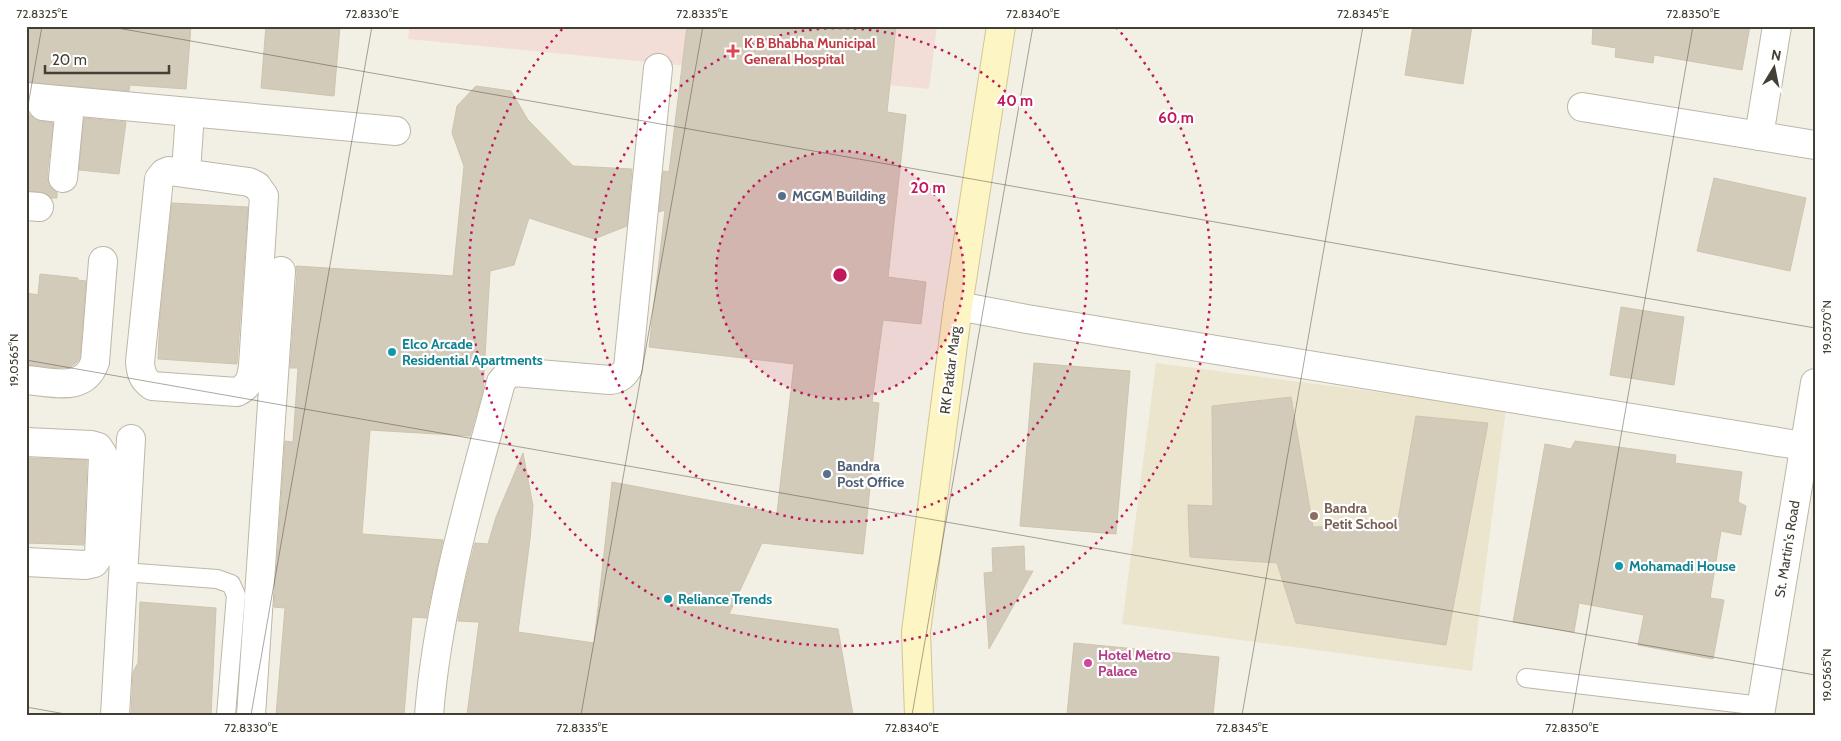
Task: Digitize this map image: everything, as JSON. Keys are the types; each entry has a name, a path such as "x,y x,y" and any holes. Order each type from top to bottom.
{"street":[{"name":"RK Patkar Marg","path":"919,715 916,632 958,306 1001,26"},
{"path":"1759,136 1777,26"},
{"path":"429,715 433,670 454,557 501,382 506,375 514,372 617,380 624,375 628,368 658,68"},
{"path":"26,97 396,132"},
{"path":"26,104 68,109 70,115 63,178"},
{"path":"1582,107 1815,145"},
{"path":"186,172 190,113"},
{"path":"169,171 186,172 248,182 257,186 264,196 251,380 245,388 236,392 152,386 144,380 141,374 140,362 159,179 164,173 169,171"},
{"path":"26,380 73,384 84,380 92,372 95,362 103,260"},
{"path":"251,715 281,271"},
{"path":"958,306 1027,319 1803,446"},
{"name":"St. Martin's Road","path":"1760,711 1815,383"},
{"path":"115,715 131,439"},
{"path":"26,442 91,445 98,447 103,455 99,556 94,563 85,565 26,562"}],"lane":[{"path":"123,572 217,579 231,584 236,595 226,715"},
{"path":"1526,678 1760,711"}],"shaded area":[{"name":"K B Bhabha Municipal General Hospital","path":"410,26 937,26 929,89 408,39"},
{"name":"Bandra Petit School","path":"1156,363 1506,409 1472,671 1122,624"}],"building":[{"path":"26,26 191,26 186,89 130,85 129,91 26,82"},
{"path":"266,26 340,26 334,96 261,88"},
{"path":"687,26 896,26 887,112 906,115 888,277 926,282 921,324 883,320 872,402 879,403 863,554 762,543 729,614 838,629 853,715 467,715 479,622 458,621 463,592 475,543 488,544 496,517 523,453 533,506 518,632 594,643 612,482 777,513 794,364 649,347 665,210 659,212 663,171 669,172"},
{"path":"1413,26 1472,26 1463,84 1405,75"},
{"path":"1593,26 1750,26 1742,70 1654,55 1653,63 1615,57 1616,48 1592,44"},
{"path":"476,86 511,91 528,120 573,166 632,169 627,226 594,239 529,218 514,265 490,271 483,390 470,436 370,430 362,534 443,540 426,618 412,617 404,715 276,715 285,608 274,607 285,441 293,442 298,368 290,368 296,266 453,276 464,166 452,133 457,106"},
{"path":"26,113 41,121 53,123 47,177 49,185 57,192 57,198 51,198 41,192 26,191"},
{"path":"84,118 126,122 119,174 79,170"},
{"path":"1714,178 1806,198 1790,271 1697,251"},
{"path":"172,203 248,207 237,364 158,359 160,318"},
{"path":"40,274 78,278 78,280 86,281 80,358 71,367 58,368 26,365 26,293 38,295"},
{"path":"1621,307 1684,317 1674,385 1610,375"},
{"path":"1034,363 1130,371 1116,534 1020,526"},
{"path":"1291,397 1313,527 1397,525 1416,416 1488,423 1446,645 1296,623 1277,563 1190,557 1188,505 1213,506 1212,406"},
{"name":"Mohamadi House","path":"1575,441 1676,455 1675,463 1742,472 1738,502 1746,506 1741,535 1721,531 1710,598 1724,600 1713,659 1638,645 1644,615 1579,603 1574,632 1513,622 1545,444 1571,449"},
{"path":"26,458 87,460 84,545 26,543"},
{"path":"1024,546 1025,571 1033,571 989,649 984,573 993,572 992,548"},
{"path":"140,602 216,608 211,715 131,715 133,672 138,663"},
{"path":"1074,643 1219,657 1213,715 1067,715"}],"place":[{"name":"K B Bhabha Municipal General Hospital","path":"733,51"},
{"name":"MCGM Building","path":"782,196"},
{"name":"Elco Arcade Residential Apartments","path":"392,352"},
{"name":"Bandra Post Office","path":"827,474"},
{"name":"Bandra Petit School","path":"1314,516"},
{"name":"Mohamadi House","path":"1619,566"},
{"name":"Reliance Trends","path":"668,599"},
{"name":"Hotel Metro Palace","path":"1088,663"}]}
